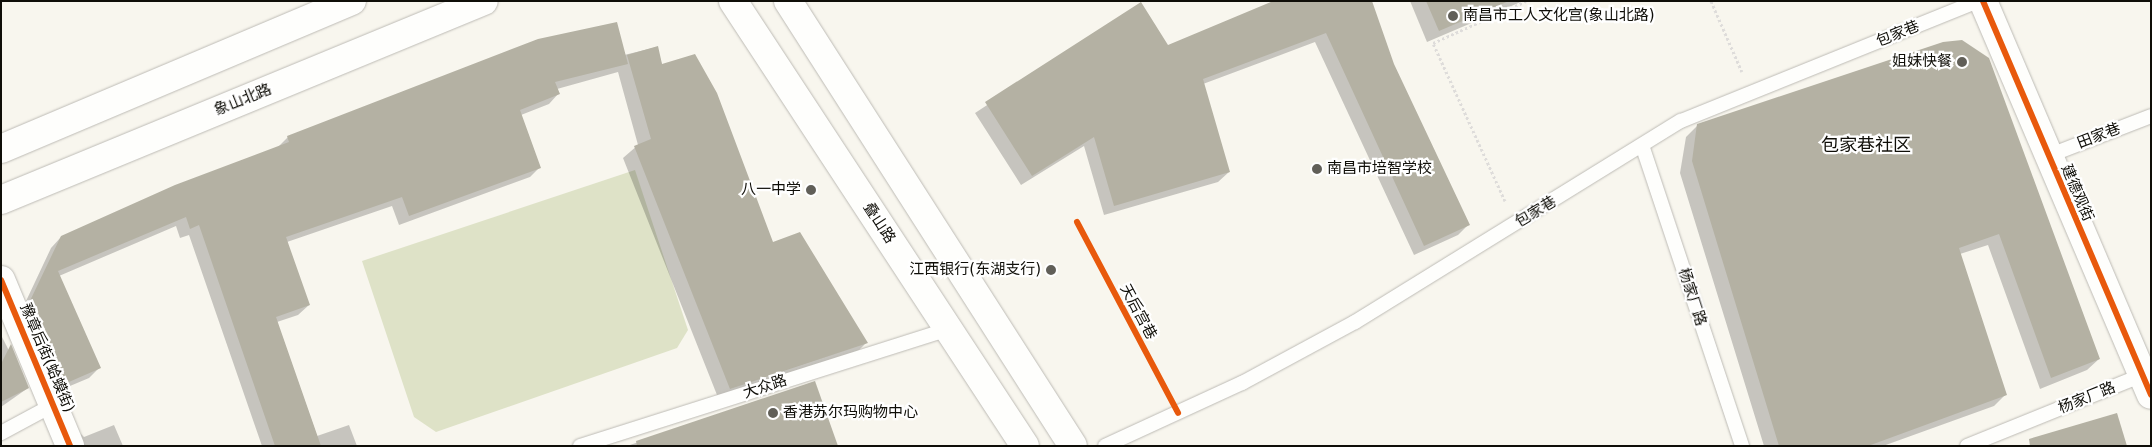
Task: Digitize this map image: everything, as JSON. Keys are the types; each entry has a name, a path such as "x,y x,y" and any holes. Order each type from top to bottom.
{"main road":[{"path":"1,148 352,1"},
{"name":"象山北路","path":"1,200 484,1"},
{"name":"叠山路","path":"733,1 1025,446"},
{"path":"788,1 1073,446"},
{"name":"建德观街","path":"1983,1 2048,156 2148,381"},
{"name":"豫章后街(蛤蟆街)","path":"1,280 70,446"}],"lane":[{"name":"包家巷","path":"1105,446 1242,383 1516,224 1642,148 1681,121 1978,1"},
{"name":"田家巷","path":"2048,156 2151,116"},
{"name":"杨家厂路","path":"1642,148 1742,446"},
{"name":"大众路","path":"580,446 949,329"},
{"name":"杨家厂路","path":"1967,446 2148,381"},
{"path":"1,433 53,405"}],"path":[{"path":"1516,224 1433,42 1526,1"},
{"path":"1711,1 1751,93"}],"green space":[{"path":"635,170 688,330 677,348 436,432 414,417 362,261"}],"building":[{"path":"1273,1 1372,1 1394,64 1470,225 1424,246 1326,33 1203,79 1230,172 1114,206 1094,137 1032,176 985,102 1141,2 1168,45"},
{"name":"南昌市工人文化宫(象山北路)","path":"1426,1 1509,1 1439,31"},
{"path":"617,22 628,64 555,82 560,94 520,110 541,168 409,216 402,197 286,237 310,305 276,317 321,446 275,446 199,225 190,229 186,217 58,271 101,368 62,385 28,305 61,236 175,185 289,142 287,136 538,39"},
{"path":"1962,40 1989,58 2100,359 2051,378 1999,234 1959,248 2007,395 1868,446 1779,446 1692,161 1697,124 1943,42"},
{"path":"658,46 662,64 695,54 717,93 773,242 800,232 868,343 730,389 634,146 651,139 627,55"},
{"path":"11,344 29,388 1,402 1,364"},
{"name":"香港苏尔玛购物中心","path":"815,381 838,446 637,446 636,441"},
{"path":"2117,413 2127,446 2030,446 2029,439"}],"cycle path":[{"path":"1983,1 2151,395"},
{"name":"天后宫巷","path":"1077,222 1178,413"},
{"path":"1,280 70,446"}],"place":[{"name":"南昌市工人文化宫(象山北路)","path":"1453,16"},
{"name":"姐妹快餐","path":"1962,62"},
{"name":"南昌市培智学校","path":"1317,169"},
{"name":"八一中学","path":"811,190"},
{"name":"江西银行(东湖支行)","path":"1051,270"},
{"name":"香港苏尔玛购物中心","path":"773,413"}],"district":[{"name":"包家巷社区","path":"1866,145"}]}
